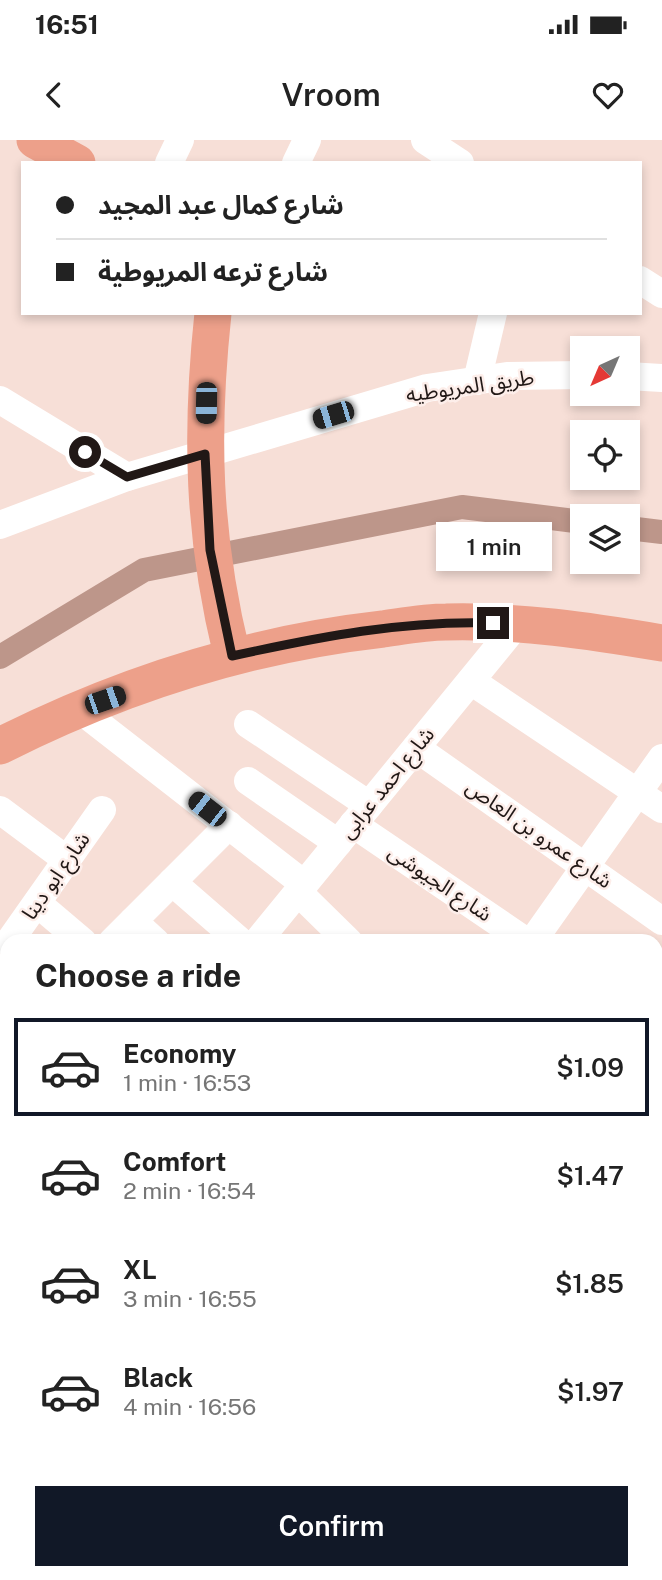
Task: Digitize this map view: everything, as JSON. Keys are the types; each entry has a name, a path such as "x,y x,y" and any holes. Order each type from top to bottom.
{"main road":[{"path":"35,140 73,161"},
{"path":"213,315 205,454 210,550 229,643"},
{"path":"0,746 229,643 444,622 517,624 662,643"}],"street":[{"path":"170,161 180,140"},
{"path":"297,161 307,140"},
{"path":"425,140 457,161"},
{"path":"642,281 662,294"},
{"path":"477,381 493,315"},
{"name":"طريق المريوطيه","path":"8,513 415,392 508,376 570,375"},
{"path":"640,377 662,378"},
{"path":"0,400 127,477"},
{"name":"شارع احمد عرابى","path":"263,934 517,624"},
{"path":"471,681 662,809"},
{"path":"79,709 229,825 301,888 342,934"},
{"path":"248,724 354,824"},
{"name":"شارع عمرو بن العاص","path":"416,748 662,921"},
{"path":"535,934 586,867 662,758"},
{"path":"248,781 354,824"},
{"path":"0,810 67,860"},
{"name":"شارع ابو دينا","path":"15,934 102,810"},
{"name":"شارع الجيوشى","path":"354,824 517,934"},
{"path":"120,934 229,825"},
{"path":"172,882 251,934"},
{"path":"37,903 74,934"},
{"path":"132,921 147,934"}],"waterway":[{"path":"0,657 144,570 462,507 570,520"},
{"path":"640,529 662,532"}],"route":[{"path":"85,452 127,477 205,454 210,550 232,656 335,634 444,622 493,623"}]}
